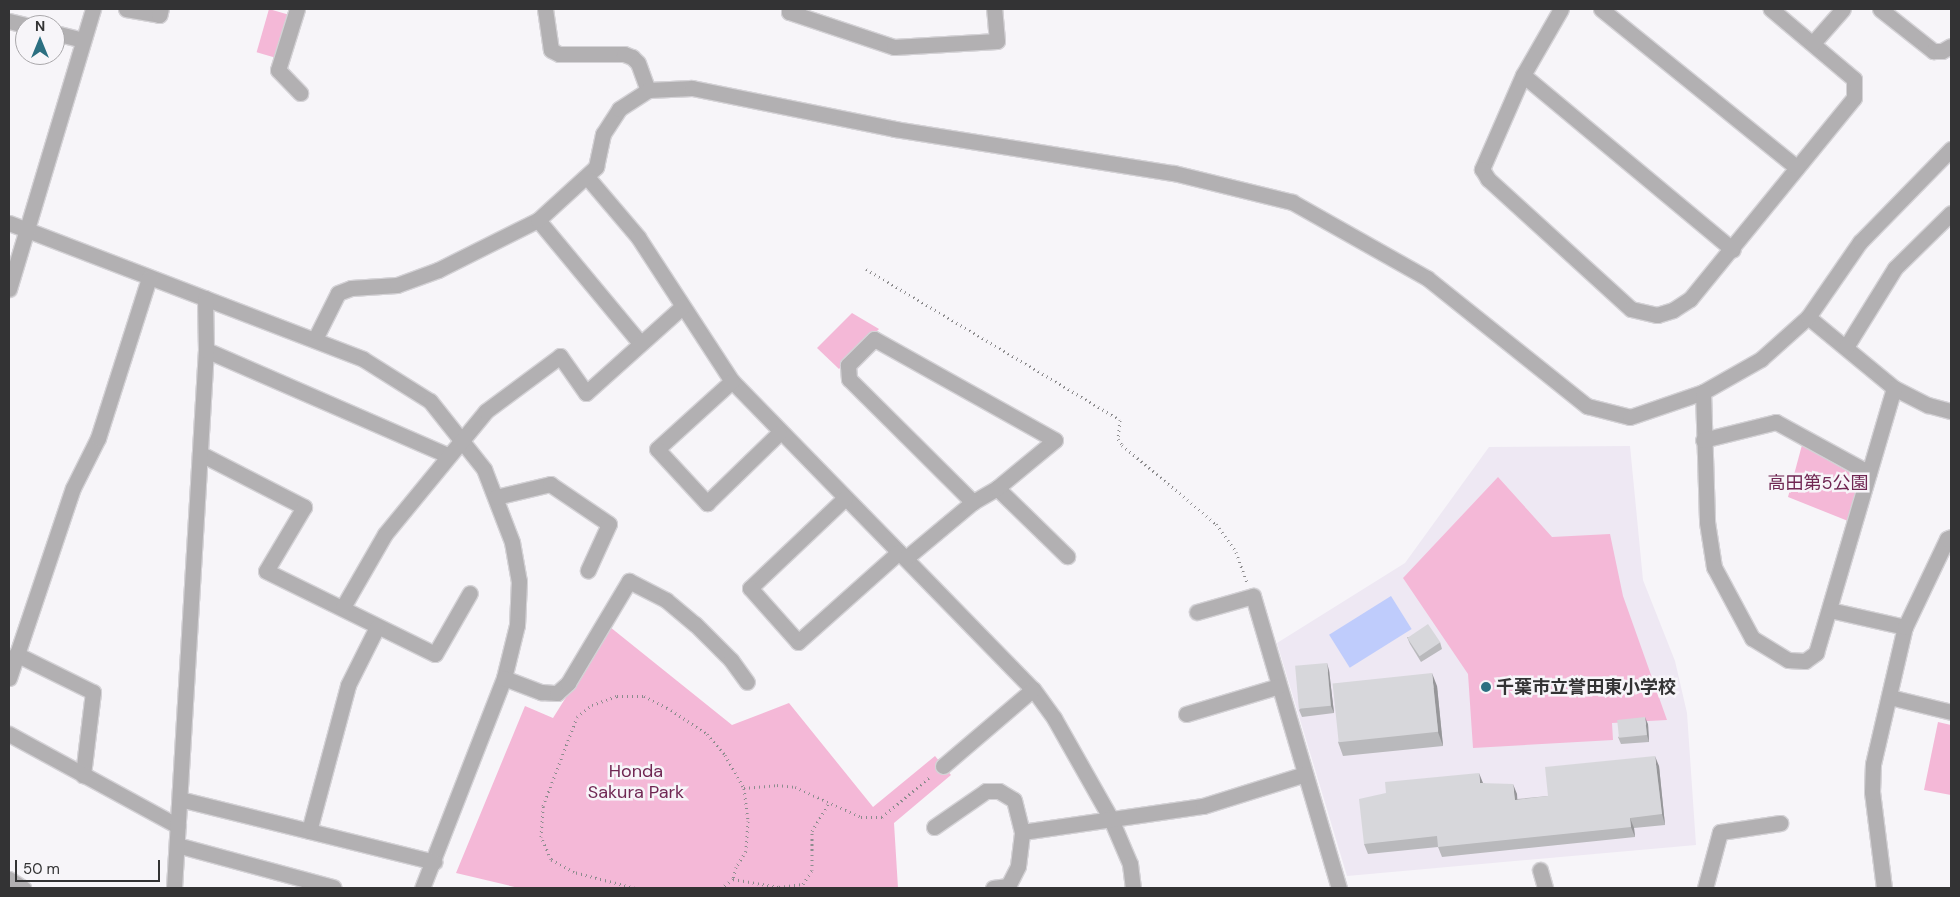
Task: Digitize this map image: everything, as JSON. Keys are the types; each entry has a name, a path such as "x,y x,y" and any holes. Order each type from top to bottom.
{"street":[{"path":"9,288 93,9"},
{"path":"126,9 159,15 161,9"},
{"path":"297,9 278,70 300,93"},
{"path":"545,9 552,50 559,54 632,57 638,63 648,90"},
{"path":"789,9 790,12 894,47 997,42 994,9"},
{"path":"1561,9 1524,75 1482,169 1488,178 1631,308 1657,315 1673,310 1690,299 1733,250 1854,98 1856,87 1854,79 1772,9"},
{"path":"1601,9 1797,168"},
{"path":"1812,43 1843,9"},
{"path":"1880,9 1933,51 1942,51 1951,46"},
{"path":"65,36 83,40"},
{"path":"1524,75 1733,250"},
{"path":"315,339 338,293 351,288 405,282 438,270 538,220 588,178 596,167 602,134 619,109 648,90 692,88 729,93 895,129 1174,173 1292,202 1427,278 1587,406 1630,417 1703,392 1761,359 1808,317 1860,242 1951,149"},
{"path":"588,178 638,237 732,381 780,433 903,555 1033,689 1054,718 1110,817 1130,864 1133,888"},
{"path":"1846,347 1895,268 1951,213"},
{"path":"538,220 640,343"},
{"path":"9,223 363,359 399,379 430,401 462,438 484,469 512,542 519,581 517,624 504,678 434,862 422,888"},
{"path":"9,678 73,488 98,438 149,278"},
{"path":"174,888 201,454 206,350 205,298"},
{"path":"343,606 385,534 486,410 560,356 586,393 682,307"},
{"path":"1808,317 1894,388 1928,405 1951,412"},
{"path":"845,498 750,588 798,642 903,555 973,502 997,488 1055,440 874,340 848,365 849,379 973,502"},
{"path":"206,350 448,455"},
{"path":"732,381 658,450 707,503 780,433"},
{"path":"1703,392 1707,522 1714,567 1752,638 1788,660 1805,661 1816,653 1894,388"},
{"path":"1703,440 1776,422 1869,473"},
{"path":"201,454 304,507 266,571 343,606 377,627 435,654 470,593"},
{"path":"496,497 550,484 609,524 588,570"},
{"path":"997,488 1067,556"},
{"path":"1884,888 1872,792 1873,764 1890,697 1904,627 1947,539 1951,537"},
{"path":"504,678 541,692 557,693 568,684 629,581 666,600 731,660 747,682"},
{"path":"1197,612 1253,596 1339,888"},
{"path":"1830,610 1904,627"},
{"path":"309,830 348,685 377,627"},
{"path":"16,654 93,692 83,775"},
{"path":"1186,714 1279,686"},
{"path":"943,766 1033,689"},
{"path":"1890,697 1951,712"},
{"path":"9,734 178,826"},
{"path":"1022,832 1110,817 1203,806 1305,774"},
{"path":"934,827 986,791 999,791 1014,800 1022,832 1015,873 1008,886 993,888"},
{"path":"180,799 434,862"},
{"path":"1705,888 1720,832 1780,823"},
{"path":"177,845 333,887"},
{"path":"1540,870 1545,888"},
{"path":"9,879 24,888"}],"path":[{"path":"866,269 1120,420 1118,438 1122,445 1216,524 1228,537 1253,596"},
{"path":"635,888 574,872 551,859 541,837 543,806 577,717 592,705 617,696 644,696 671,710 707,734 725,755 744,788 748,821 746,851 736,866 734,879"},
{"path":"744,788 777,785 795,787 861,817 882,817 943,766"},
{"path":"720,888 734,879 779,887 803,884 812,870 812,832 829,802"}],"shaded area":[{"name":"千葉市立誉田東小学校","path":"1630,446 1643,580 1675,661 1687,713 1696,845 1347,876 1277,643 1405,563 1489,447"}],"green space":[{"path":"269,9 294,16 282,59 257,52"},
{"path":"852,313 879,329 839,369 817,348"},
{"name":"高田第5公園","path":"1802,445 1854,475 1859,486 1848,521 1788,497"},
{"path":"1498,477 1552,537 1610,534 1623,596 1667,720 1612,723 1613,740 1473,748 1468,674 1403,578"},
{"name":"Honda Sakura Park","path":"610,627 732,725 789,703 873,807 935,756 951,775 894,823 898,888 519,888 456,873 525,706 553,718"},
{"path":"1938,722 1951,725 1951,795 1924,790"}],"water":[{"path":"1391,596 1412,629 1350,668 1329,635"}],"building":[{"path":"1428,624 1440,642 1420,656 1407,638"},
{"path":"1327,663 1331,706 1299,709 1295,666"},
{"path":"1432,673 1438,732 1339,742 1333,683"},
{"path":"1645,717 1647,735 1619,738 1617,720"},
{"path":"1655,756 1662,814 1630,818 1631,827 1438,847 1437,836 1364,844 1359,799 1386,793 1385,782 1479,773 1480,783 1513,784 1515,800 1548,796 1545,767"}],"place":[{"name":"千葉市立誉田東小学校","path":"1486,687"}]}
